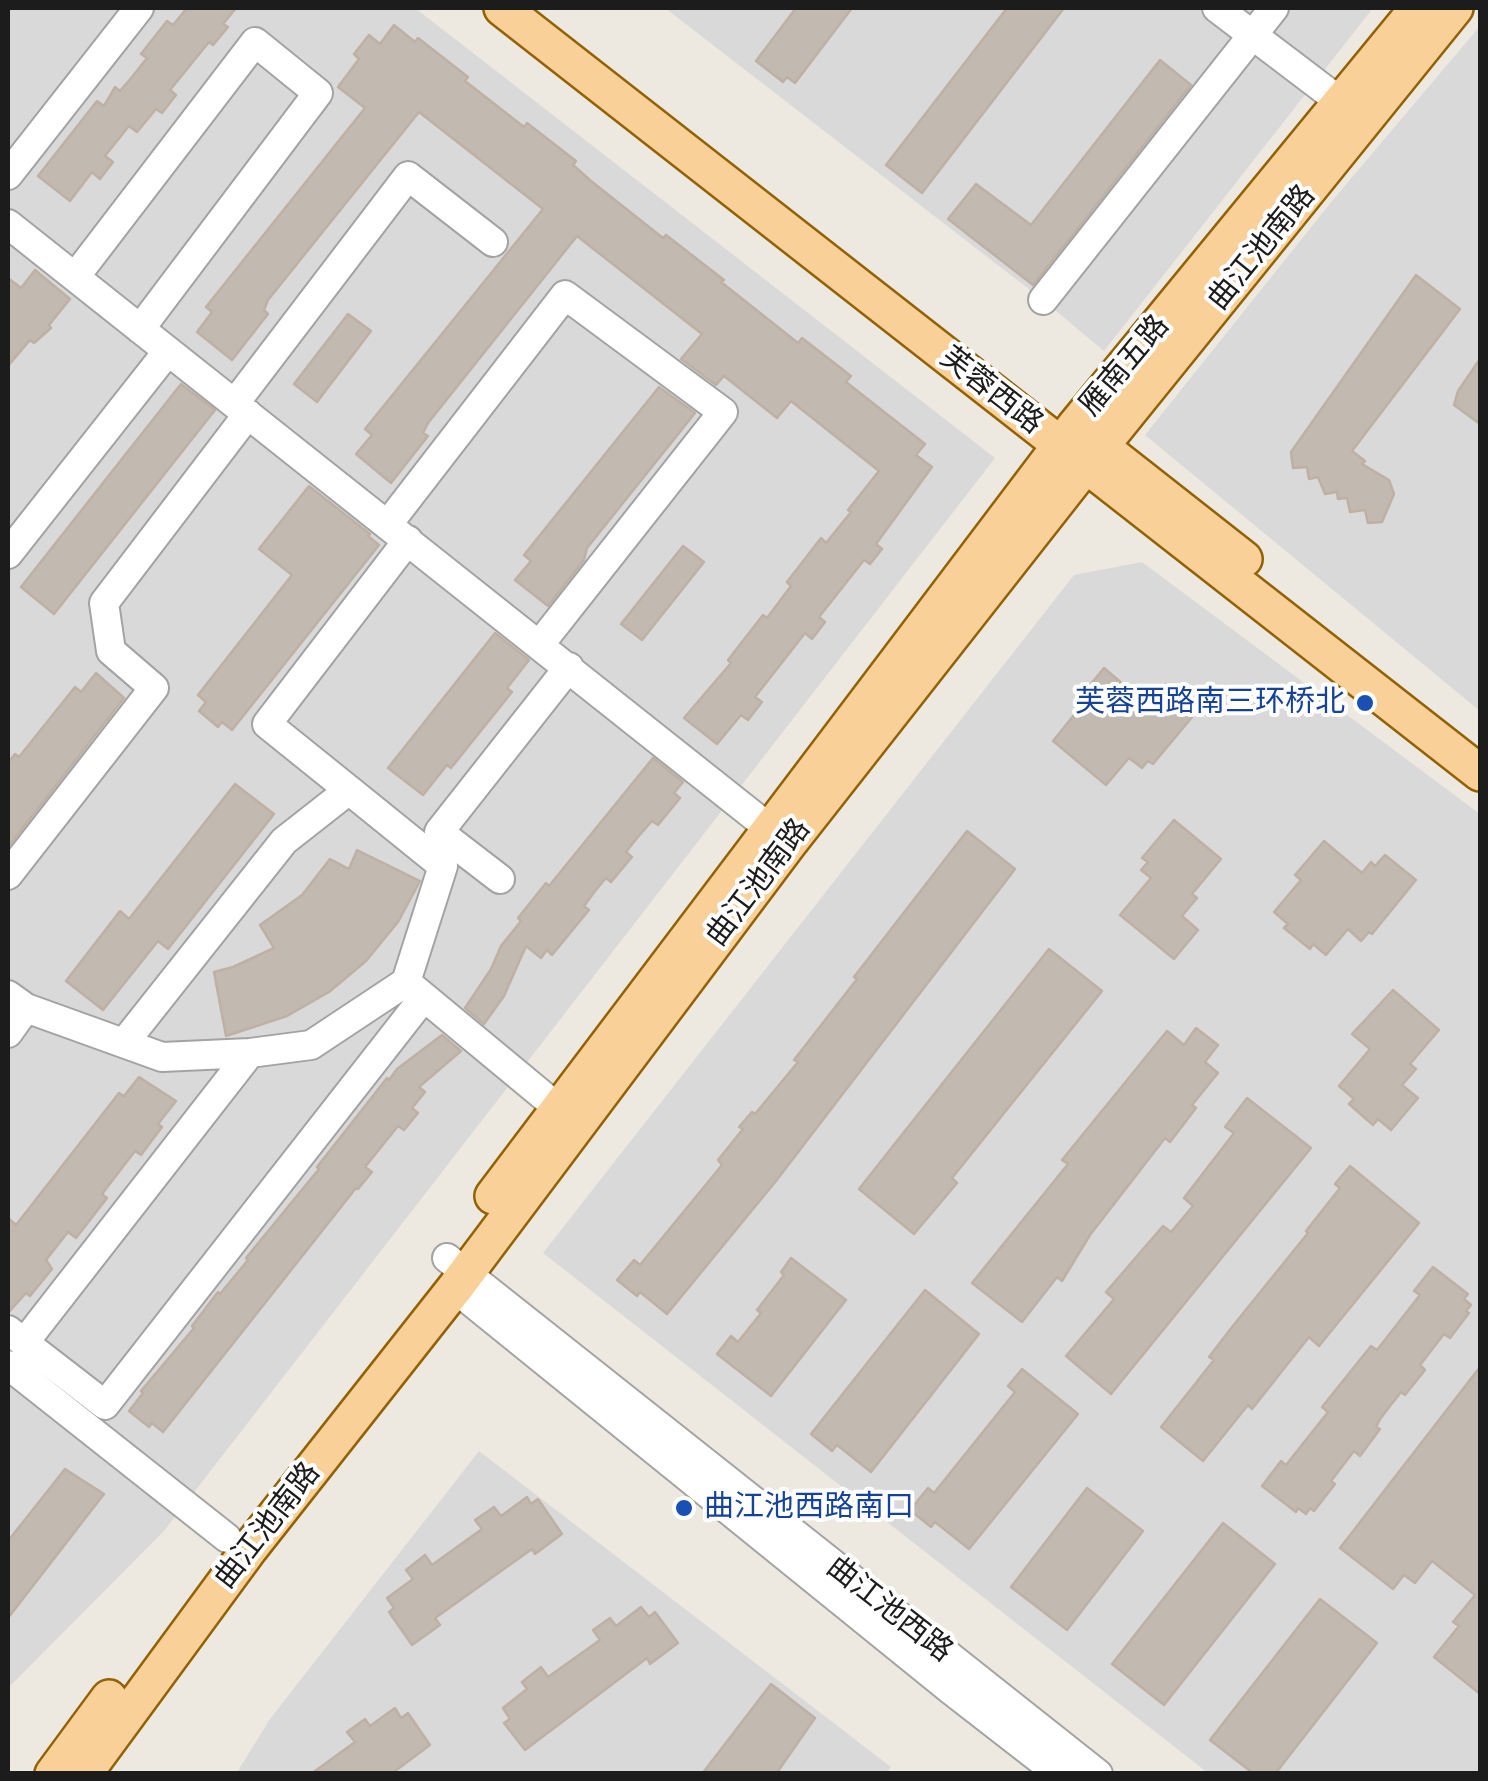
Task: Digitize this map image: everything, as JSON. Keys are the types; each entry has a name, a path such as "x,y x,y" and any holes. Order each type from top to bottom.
{"main road":[{"name":"芙蓉西路","path":"502,8 1480,746"},
{"name":"芙蓉西路","path":"540,8 1480,773"},
{"name":"雁南五路","path":"1081,446 1418,8"},
{"name":"曲江池南路","path":"84,1774 451,1273 558,1108 770,828 1081,446 1455,8"},
{"name":"曲江池南路","path":"53,1774 228,1538 451,1273 789,843 1081,446"}],"street":[{"path":"8,175 139,8"},
{"path":"1218,8 1342,103"},
{"path":"1043,300 1274,8"},
{"path":"75,277 255,42 318,93 140,329"},
{"path":"8,875 154,688 110,651 104,603 408,176 493,242"},
{"path":"8,224 770,828"},
{"path":"13,1346 106,1406 415,990 444,866 267,724 565,295 723,412 540,644"},
{"path":"8,554 168,351"},
{"path":"500,879 438,832 570,667"},
{"path":"124,1043 284,840 350,790"},
{"path":"8,1032 17,1002 162,1057 250,1053 312,1045 415,990"},
{"path":"415,990 558,1108"},
{"path":"13,1346 250,1053"},
{"name":"曲江池西路","path":"451,1273 951,1690 1059,1774"},
{"name":"曲江池西路","path":"451,1273 1098,1774"},
{"path":"13,1346 228,1538"}],"shaded area":[{"path":"8,8 415,8 995,458 164,1531 8,1688"},
{"path":"665,8 1373,8 1104,351"},
{"path":"1480,26 1480,711 1145,435 1332,201"},
{"path":"1142,562 1480,814 1480,1773 1208,1773 543,1253 1074,575"},
{"path":"479,1451 891,1767 886,1774 236,1774 270,1719"}],"building":[{"path":"187,8 236,8 223,24 228,27 213,45 209,42 170,90 176,95 162,113 156,109 137,132 129,126 105,156 113,162 100,179 92,172 70,201 38,176 97,101 104,106 115,87 120,91 132,77 147,58 141,54 167,21 173,25"},
{"path":"796,8 852,8 795,83 787,77 783,82 756,61"},
{"path":"1007,8 1064,8 922,193 886,165"},
{"path":"394,25 415,42 418,38 524,127 527,123 576,161 573,165 591,181 724,280 721,282 798,343 802,338 851,376 846,382 925,444 916,455 932,467 876,544 882,549 870,564 864,560 819,617 825,622 812,639 805,633 755,697 762,702 748,720 741,715 717,744 684,718 731,663 728,660 763,615 767,618 791,586 787,582 821,538 826,543 879,471 791,401 777,418 724,376 716,385 681,359 702,334 577,236 428,423 423,433 428,436 391,483 356,454 372,435 365,429 543,209 419,112 268,300 264,310 268,314 232,360 197,332 212,312 206,307 365,108 338,87 359,59 354,54 369,35 380,44"},
{"path":"1160,60 1191,85 1033,285 948,219 976,184 1031,225"},
{"path":"35,270 70,299 49,325 51,328 34,343 30,340 8,366 8,278 21,288"},
{"path":"1416,275 1460,309 1352,451 1365,461 1362,464 1389,480 1394,494 1382,522 1368,523 1365,510 1350,512 1347,498 1338,499 1337,492 1325,494 1318,477 1309,479 1307,467 1293,468 1291,452"},
{"path":"348,314 371,331 317,402 294,384"},
{"path":"1480,359 1480,424 1454,405 1458,391"},
{"path":"181,384 215,410 54,614 21,587"},
{"path":"659,387 695,413 587,548 584,560 548,606 515,580 531,561 524,555"},
{"path":"309,486 379,545 232,730 222,722 218,727 199,711 206,702 198,695 292,575 259,549"},
{"path":"683,546 704,562 642,640 621,624"},
{"path":"495,633 529,660 507,688 512,692 451,768 447,765 423,795 388,768"},
{"path":"1104,668 1144,702 1153,691 1158,695 1166,684 1198,710 1153,764 1148,761 1142,768 1129,758 1106,785 1053,741 1095,689 1090,685"},
{"path":"96,673 124,698 8,847 8,763 15,754 19,757 75,687 81,692"},
{"path":"653,758 683,782 674,793 680,798 658,825 652,821 637,838 626,852 632,857 611,882 606,878 595,891 584,906 589,910 552,955 547,950 541,958 526,946 504,996 484,1024 465,1008 501,946 521,921 518,918 546,883 549,886"},
{"path":"235,784 274,814 168,949 158,941 103,1010 66,981 120,911 129,919"},
{"path":"1174,820 1221,859 1192,894 1197,898 1182,916 1198,930 1174,959 1120,915 1151,878 1141,870 1148,862 1142,858"},
{"path":"967,831 1015,869 776,1181 667,1314 640,1292 637,1296 617,1280 634,1260 640,1265 722,1165 718,1160 743,1129 739,1127 752,1112 755,1114 798,1062 794,1060 857,979 854,977"},
{"path":"1324,841 1362,873 1371,862 1375,866 1385,855 1416,880 1372,934 1369,932 1361,941 1348,929 1326,955 1313,944 1310,949 1284,928 1288,924 1274,912 1301,880 1295,875"},
{"path":"357,850 420,881 398,922 366,961 329,992 287,1016 226,1036 214,972 274,948 260,925 302,895 330,859 349,869"},
{"path":"1049,949 1102,991 952,1178 957,1183 914,1234 859,1189"},
{"path":"1393,990 1439,1030 1410,1064 1416,1069 1402,1085 1418,1098 1391,1130 1378,1119 1373,1125 1349,1104 1354,1099 1339,1086 1370,1049 1352,1034"},
{"path":"1196,1028 1218,1045 1205,1062 1218,1073 1192,1105 1196,1108 1170,1142 1165,1138 1090,1235 1062,1281 1057,1277 1022,1322 972,1283 1068,1164 1062,1160 1167,1031 1184,1045"},
{"path":"442,1035 461,1051 419,1087 425,1092 412,1108 418,1113 404,1130 398,1126 365,1167 372,1172 163,1432 152,1423 149,1427 129,1411 141,1391 248,1260 387,1078"},
{"path":"139,1077 176,1101 158,1124 162,1127 141,1155 135,1151 102,1194 107,1198 76,1238 68,1232 46,1260 52,1269 30,1296 26,1293 8,1313 8,1218 16,1225 119,1093 124,1096"},
{"path":"1247,1098 1311,1148 1111,1394 1066,1356 1114,1299 1106,1292 1163,1226 1171,1232 1193,1206 1184,1198 1234,1133 1225,1127"},
{"path":"1350,1166 1419,1223 1319,1346 1309,1337 1252,1409 1248,1405 1203,1461 1161,1427 1214,1360 1209,1357 1308,1233 1340,1188 1335,1184"},
{"path":"791,1258 846,1300 771,1396 717,1354 731,1336 738,1342 761,1313 757,1310 784,1275 781,1272"},
{"path":"1433,1267 1468,1294 1464,1299 1471,1305 1466,1311 1469,1313 1450,1338 1444,1334 1420,1365 1425,1370 1380,1419 1376,1427 1380,1429 1360,1456 1354,1451 1314,1511 1310,1508 1306,1514 1298,1508 1296,1512 1262,1486 1281,1461 1286,1465 1328,1412 1322,1407 1371,1346 1377,1350 1420,1295 1414,1291"},
{"path":"925,1290 979,1334 871,1472 837,1445 832,1451 811,1434"},
{"path":"1480,1367 1480,1694 1434,1657 1459,1626 1453,1622 1475,1595 1432,1561 1415,1583 1404,1575 1393,1589 1340,1548"},
{"path":"1022,1369 1078,1414 969,1549 935,1522 931,1527 910,1510 928,1488 934,1493 1015,1392 1008,1386"},
{"path":"65,1469 104,1494 8,1618 8,1541"},
{"path":"1087,1488 1143,1531 1067,1630 1011,1587"},
{"path":"527,1497 531,1504 538,1499 562,1534 535,1554 532,1549 435,1618 440,1625 412,1645 389,1612 394,1608 387,1598 413,1579 406,1570 425,1555 432,1565 482,1529 475,1520 494,1507 501,1516"},
{"path":"1223,1523 1275,1564 1164,1705 1112,1664"},
{"path":"1320,1599 1377,1643 1275,1774 1254,1774 1210,1740"},
{"path":"641,1607 649,1617 655,1612 678,1643 650,1664 647,1658 525,1750 504,1723 510,1719 503,1708 527,1689 522,1682 541,1667 548,1677 600,1640 593,1630 610,1618 616,1626"},
{"path":"771,1684 815,1718 776,1774 702,1774"},
{"path":"395,1708 401,1718 408,1713 430,1745 391,1774 311,1774 355,1742 347,1732 365,1719 370,1726"}],"place":[{"name":"芙蓉西路南三环桥北","path":"1365,703"},
{"name":"曲江池西路南口","path":"684,1508"}]}
